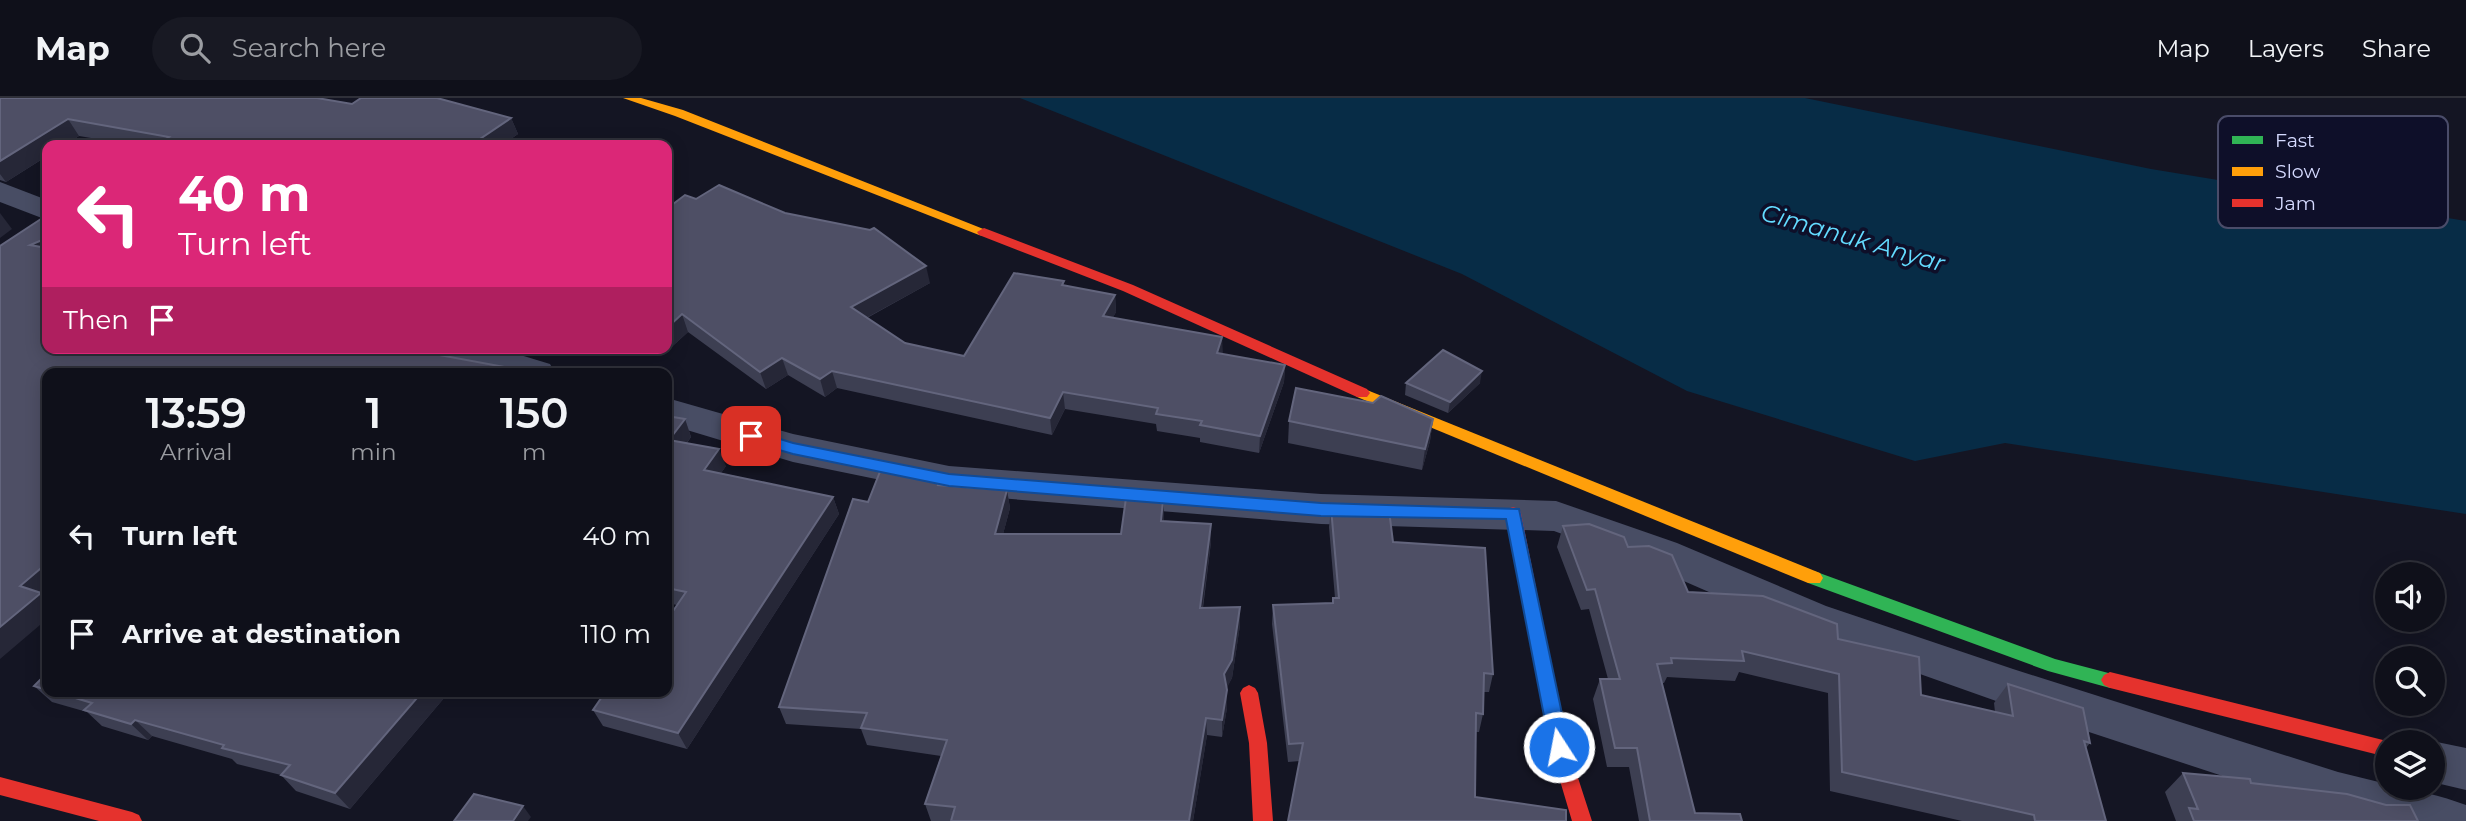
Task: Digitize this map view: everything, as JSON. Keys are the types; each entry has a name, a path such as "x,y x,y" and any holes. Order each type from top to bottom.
{"street":[{"path":"629,98 679,113 1128,288 1424,421 1857,594 2054,666 2375,746"},
{"path":"0,191 42,209"},
{"path":"475,354 521,368"},
{"path":"672,412 793,448 949,480 1321,509 1556,516 1662,554 1811,618 2002,684 2338,793 2449,821"},
{"path":"1513,513 1559,747 1582,821"},
{"path":"1249,693 1258,743 1264,821"},
{"path":"2445,764 2466,769"},
{"path":"0,786 132,821"}],"water":[{"name":"Cimanuk Anyar","path":"1020,98 1805,98 2151,169 2218,180 2218,228 2448,228 2448,218 2466,221 2466,514 2005,443 1915,461 1687,391 1462,274"}],"building":[{"path":"0,98 317,98 352,104 361,98 437,98 511,118 478,140 164,140 169,137 68,119 0,161"},
{"path":"719,185 785,213 870,230 874,228 926,266 851,307 905,343 964,356 1014,273 1064,281 1062,285 1115,295 1103,316 1222,337 1217,353 1285,365 1260,436 1200,425 1202,421 1156,414 1158,408 1063,392 1050,418 832,371 820,379 782,358 760,372 682,314 672,323 672,205 685,195 696,199"},
{"path":"42,218 42,240 30,245 42,247 42,354 434,354 510,368 42,368 42,567 20,586 41,593 0,627 0,246"},
{"path":"1443,350 1482,371 1450,402 1406,383"},
{"path":"1296,388 1373,403 1381,396 1433,419 1425,449 1289,421"},
{"path":"672,417 685,419 672,436"},
{"path":"672,441 719,449 704,470 833,497 678,733 593,710 602,697 672,697 672,613 686,592 672,589"},
{"path":"881,469 941,477 938,485 1007,490 995,534 1121,534 1126,498 1163,500 1161,521 1211,524 1200,608 1240,607 1232,660 1224,674 1227,690 1222,720 1206,718 1189,821 951,821 955,807 925,804 947,740 861,728 867,713 779,707 853,499 868,502"},
{"path":"1331,508 1389,510 1393,542 1485,548 1493,674 1484,673 1483,714 1476,713 1475,797 1566,810 1566,821 1288,821 1303,743 1289,744 1273,605 1333,603 1333,598 1339,598"},
{"path":"1589,524 1624,537 1628,547 1649,546 1672,555 1688,592 1763,596 1837,624 1838,639 1919,657 1921,695 2013,716 2008,684 2083,708 2090,743 2084,741 2106,821 2035,821 2034,815 1842,772 1839,674 1742,651 1744,661 1671,658 1672,663 1657,664 1695,813 1740,814 1742,821 1650,821 1637,748 1615,748 1600,679 1620,679 1595,589 1587,590 1563,526"},
{"path":"42,678 42,688 34,686"},
{"path":"72,697 418,697 335,793 281,775 290,765 222,748 224,745 135,720 131,724 84,710 92,703"},
{"path":"2183,773 2250,779 2251,783 2347,794 2386,805 2410,805 2418,821 2194,821 2189,808 2198,809"},
{"path":"474,794 523,806 513,821 454,821"}],"traffic: fast":[{"path":"1814,578 2054,666 2110,680"}],"traffic: slow":[{"path":"629,98 679,113 984,232"},
{"path":"1362,393 1814,578"}],"traffic: jam":[{"path":"984,232 1128,288 1362,393"},
{"path":"1513,513 1559,747 1582,821"},
{"path":"2110,680 2375,746"},
{"path":"1249,693 1258,743 1263,821"},
{"path":"0,786 132,821"}],"route":[{"path":"751,436 793,448 949,480 1321,509 1513,513 1559,747"}]}
